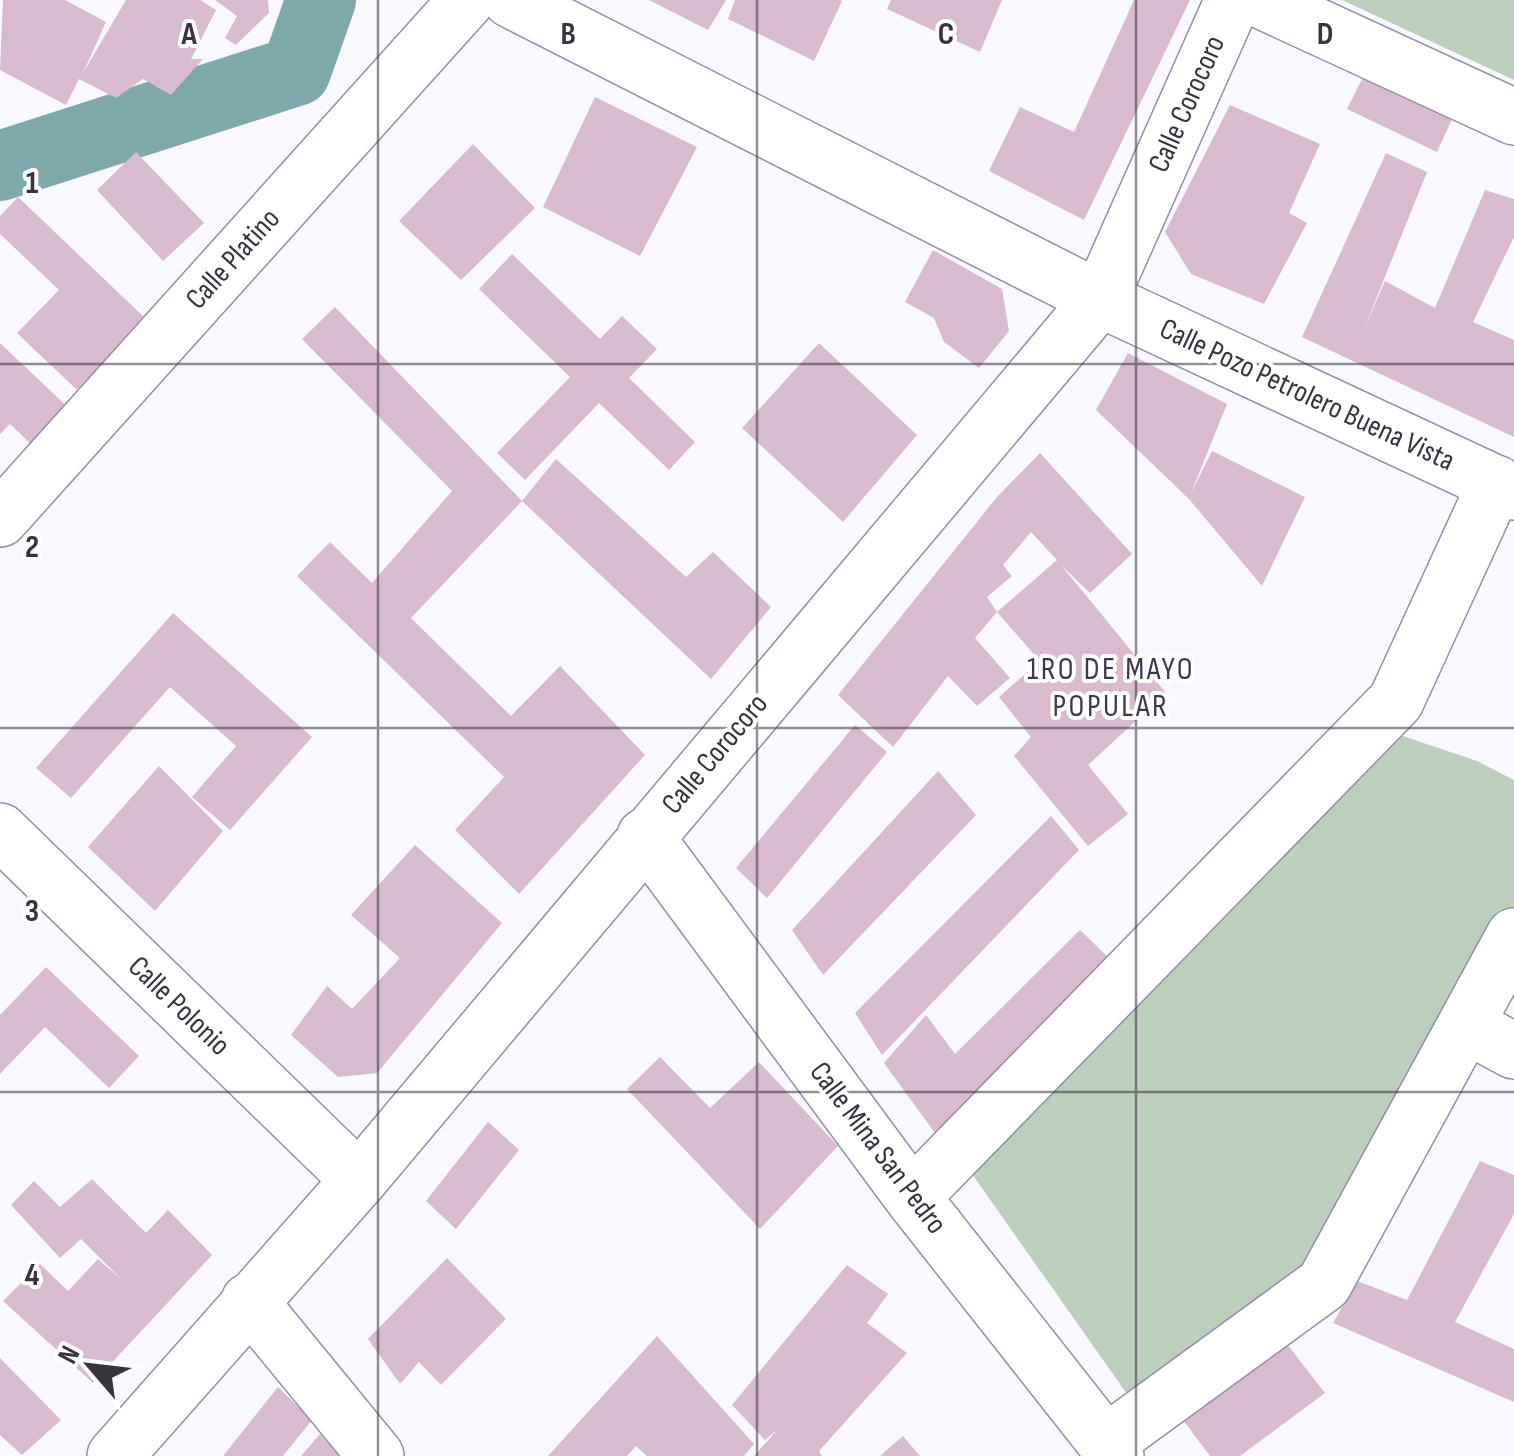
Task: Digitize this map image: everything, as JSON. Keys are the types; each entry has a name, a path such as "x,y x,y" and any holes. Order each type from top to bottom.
{"street":[{"name":"Calle Platino","path":"0,518 467,0"},
{"name":"Calle Pozo Petrolero Buena Vista","path":"511,0 1100,298 1505,487"},
{"name":"Calle Corocoro","path":"115,1456 359,1180 1100,298 1233,0"},
{"path":"1260,0 1514,117"},
{"path":"912,1196 1396,701 1505,487"},
{"name":"Calle Polonio","path":"0,832 359,1180"},
{"name":"Calle Mina San Pedro","path":"645,836 912,1196 1111,1450"},
{"path":"1111,1450 1324,1284 1514,936"},
{"path":"1466,1026 1514,1051"},
{"path":"249,1301 376,1456"}],"green space":[{"path":"1342,0 1514,0 1514,80"},
{"path":"1388,731 1477,761 1514,780 1514,907 1313,1273 1132,1401 972,1174"}],"building":[{"path":"3,0 65,0 106,22 83,73 126,0 200,0 216,10 191,59 203,59 171,95 143,79 116,98 79,79 66,105 0,70"},
{"path":"215,0 268,0 269,13 236,45 225,38 237,16"},
{"path":"649,0 726,0 708,30"},
{"path":"735,0 842,1 814,61 728,19"},
{"path":"891,0 1002,0 980,52 887,9"},
{"path":"1134,0 1190,0 1084,220 989,171 1020,107 1074,132"},
{"path":"1371,61 1460,102 1437,152 1347,109"},
{"path":"595,97 697,147 640,256 543,207"},
{"path":"1230,105 1320,144 1289,213 1307,223 1264,304 1191,274 1165,232"},
{"path":"473,144 535,208 461,280 399,221"},
{"path":"136,152 204,223 163,261 97,190"},
{"path":"1386,153 1427,172 1364,329 1385,281 1435,308 1485,190 1514,199 1514,237 1473,322 1514,340 1514,437 1302,337"},
{"path":"18,197 145,318 77,390 17,333 59,290 0,234 0,216"},
{"path":"933,250 1002,289 1009,331 979,368 944,342 934,318 905,302"},
{"path":"512,254 600,339 622,316 657,349 629,378 695,442 669,470 599,403 525,480 497,453 570,377 479,289"},
{"path":"335,307 522,501 411,618 511,716 560,666 645,755 519,894 455,830 504,777 297,576 330,542 372,583 452,491 302,339"},
{"path":"0,343 75,414 37,450 10,424 0,434"},
{"path":"819,343 917,435 843,522 742,428"},
{"path":"1128,353 1227,404 1191,493 1212,451 1305,497 1262,586 1189,499 1096,410"},
{"path":"1040,453 1132,554 1090,593 1061,565 1166,693 1088,765 1128,814 1088,846 1014,756 1031,737 999,697 1040,661 997,612 975,638 1010,678 977,706 948,676 893,747 838,695 997,497","holes":["1031,532 1057,560 997,612 987,597 1012,576 1003,565"]},
{"path":"556,459 686,577 713,552 771,607 711,679 522,501"},
{"path":"173,613 312,737 230,830 192,797 236,746 170,687 71,798 36,768"},
{"path":"855,725 887,752 767,898 736,868"},
{"path":"159,766 223,831 155,911 88,847"},
{"path":"938,771 976,815 823,975 792,930"},
{"path":"1051,816 1079,850 882,1055 855,1013"},
{"path":"415,845 502,923 377,1073 338,1077 291,1035 327,986 352,1009 400,958 351,915"},
{"path":"1080,930 1108,957 954,1134 935,1133 884,1063 926,1015 955,1054"},
{"path":"46,967 139,1056 109,1088 45,1027 0,1074 0,1015"},
{"path":"660,1057 710,1108 759,1062 838,1146 760,1229 627,1089"},
{"path":"488,1122 519,1150 456,1229 426,1201"},
{"path":"1480,1161 1514,1175 1514,1214 1455,1322 1514,1349 1514,1402 1333,1323 1357,1281 1407,1300"},
{"path":"92,1179 146,1233 168,1210 212,1255 93,1383 3,1301 40,1264 68,1291 98,1259 122,1280 81,1239 60,1258 11,1205 34,1181 60,1207"},
{"path":"447,1258 506,1319 441,1385 419,1362 400,1384 368,1339"},
{"path":"847,1265 888,1294 867,1323 907,1353 819,1451 822,1456 754,1456 778,1429 765,1440 732,1405"},
{"path":"1280,1335 1325,1393 1240,1456 1210,1456 1174,1408"},
{"path":"657,1336 754,1444 744,1456 647,1456 636,1446 627,1456 548,1456"},
{"path":"0,1358 61,1420 22,1455 0,1435"},
{"path":"278,1387 312,1420 283,1456 223,1456"},
{"path":"320,1434 339,1456 301,1456"},
{"path":"903,1436 920,1456 880,1456"}],"waterway":[{"path":"0,166 296,71 321,0"}],"district":[{"name":"1RO DE MAYO POPULAR","path":"1111,688"}]}
